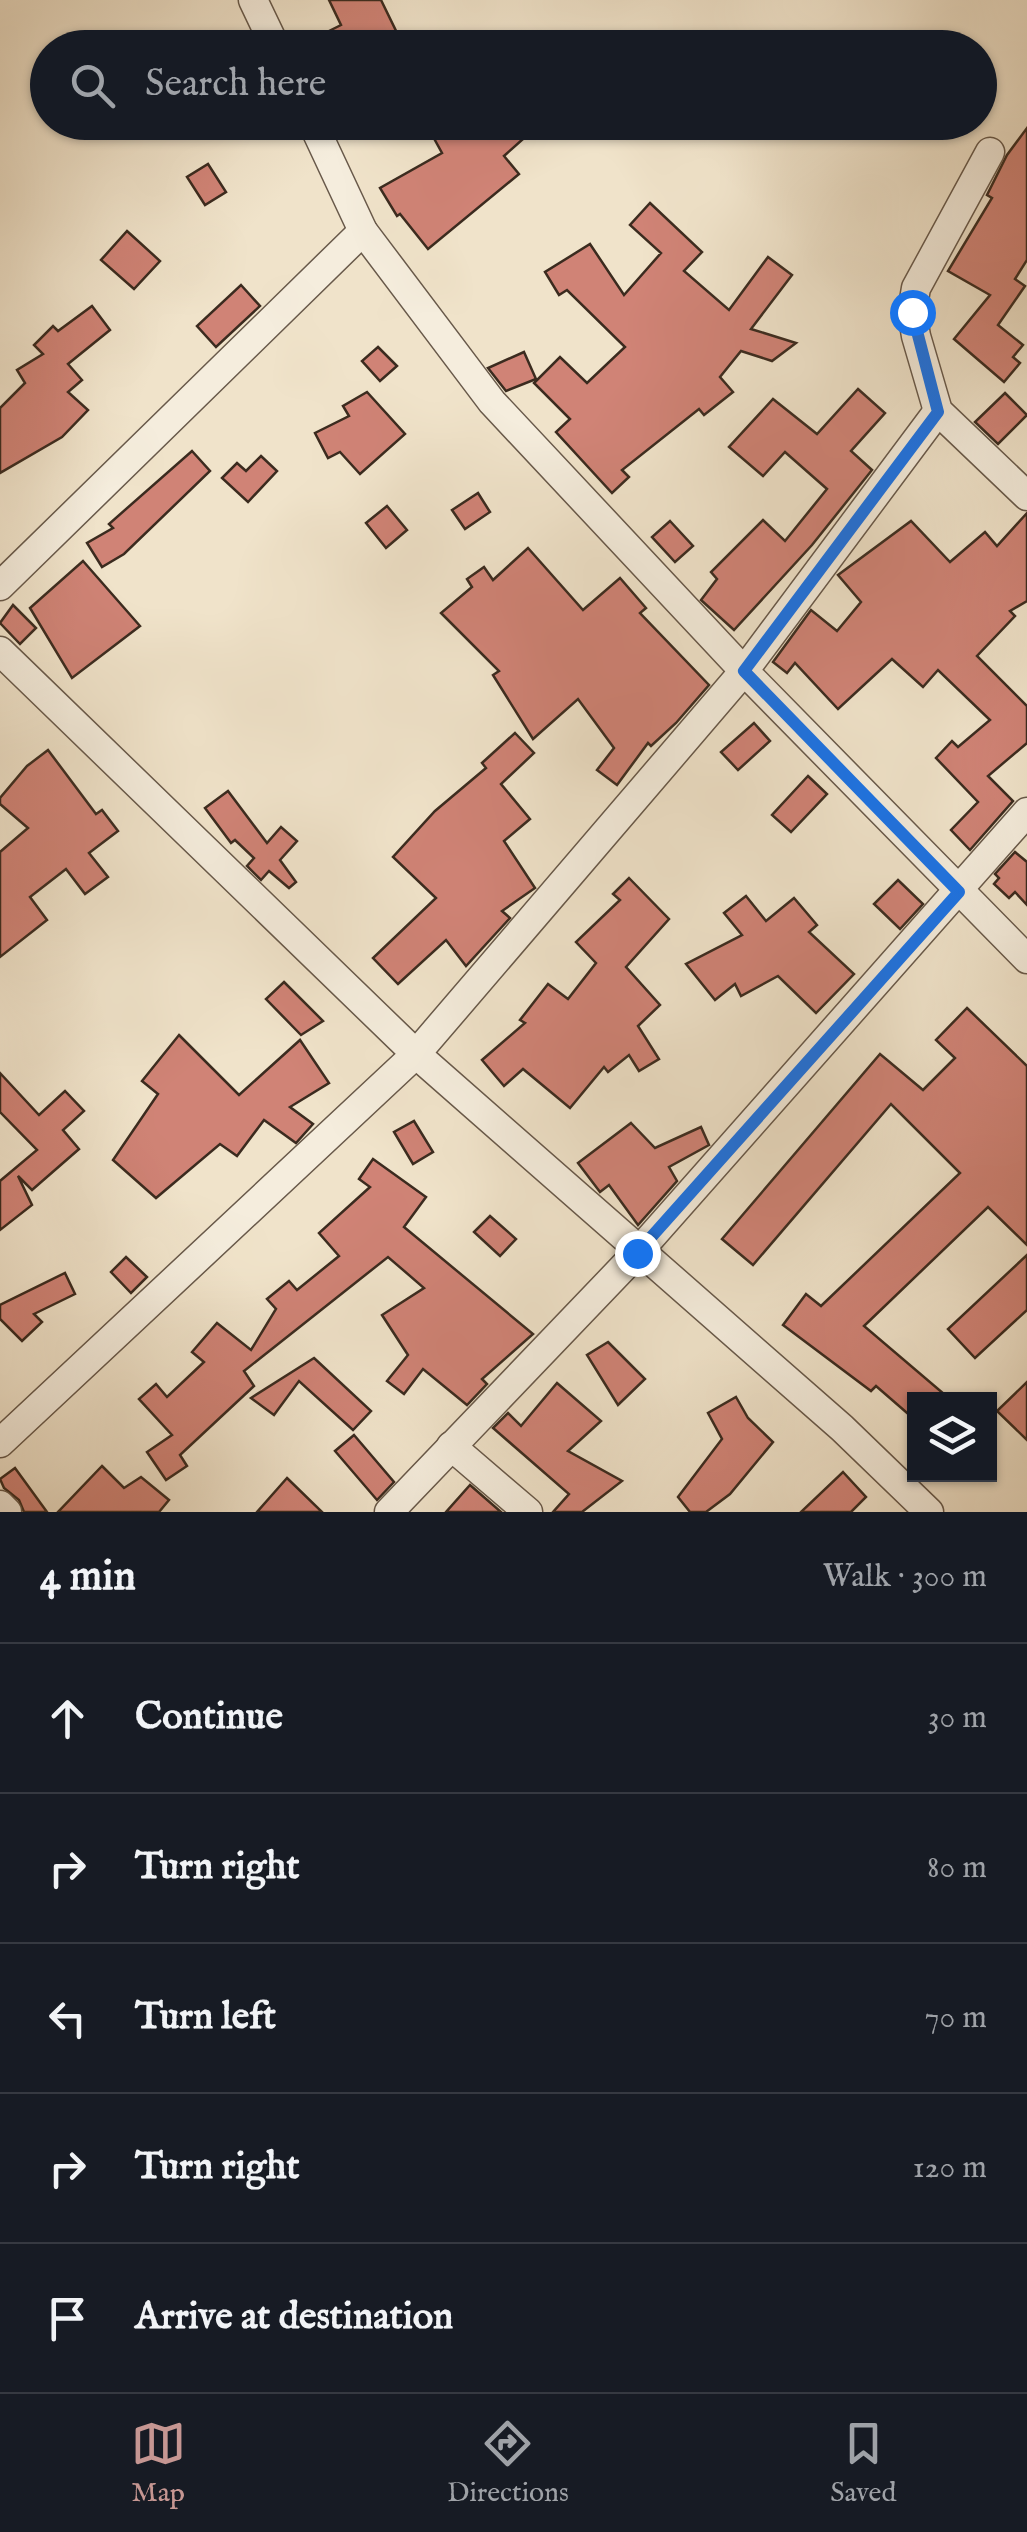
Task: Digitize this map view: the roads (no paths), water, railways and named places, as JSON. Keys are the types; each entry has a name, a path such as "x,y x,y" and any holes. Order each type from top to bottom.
{"street":[{"path":"254,0 268,30"},
{"path":"320,140 363,232 492,402 744,671 1027,959"},
{"path":"990,152 916,288 912,312 938,412 1027,496"},
{"path":"0,586 363,232"},
{"path":"0,1442 416,1054 744,671 938,412"},
{"path":"0,651 416,1054 637,1253 842,1428 930,1512"},
{"path":"389,1512 637,1253 1027,812"},
{"path":"450,1446 528,1512"},
{"path":"0,1505 7,1512"}]}
